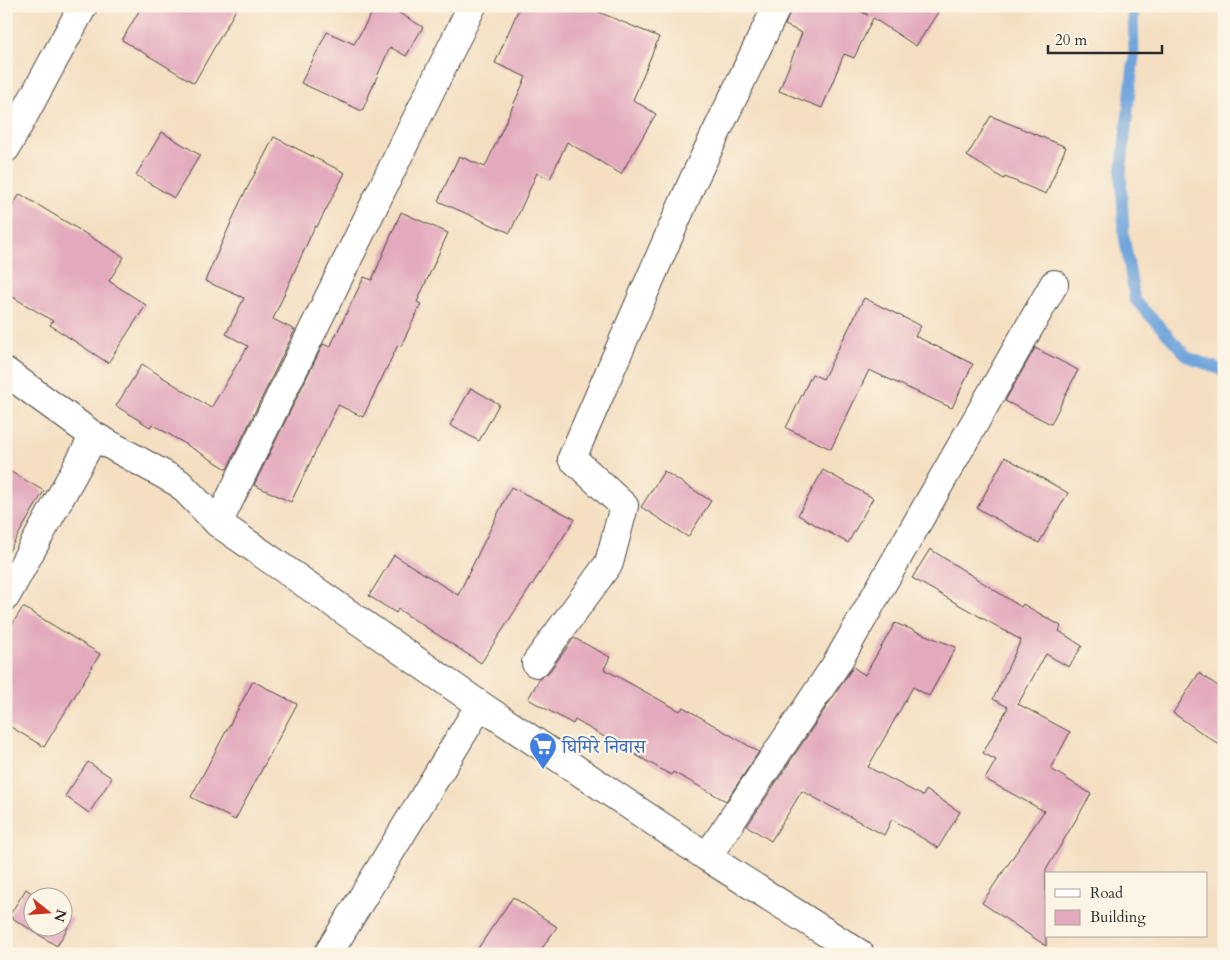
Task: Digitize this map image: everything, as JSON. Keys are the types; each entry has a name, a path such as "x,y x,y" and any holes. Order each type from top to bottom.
{"street":[{"path":"6,148 83,6"},
{"path":"218,523 472,6"},
{"path":"536,663 609,563 624,506 572,458 692,183 777,6"},
{"path":"708,857 837,663 1054,284"},
{"path":"6,372 94,436 179,483 218,523 480,705 708,857 860,954"},
{"path":"6,596 94,436"},
{"path":"328,954 480,705"}],"building":[{"path":"142,6 238,6 194,83 122,40"},
{"path":"376,6 387,6 423,27 406,56 390,47 362,111 301,83 327,32 354,44"},
{"path":"520,6 584,6 659,37 633,100 656,114 621,174 567,142 550,179 537,173 510,233 438,201 459,156 485,167 526,77 495,63"},
{"path":"792,6 849,6 868,15 854,6 942,6 916,46 873,18 854,58 844,54 822,108 779,91 802,33 785,25"},
{"path":"991,116 1066,147 1046,194 1005,177 1004,179 967,156"},
{"path":"162,132 200,155 174,198 136,175"},
{"path":"274,137 345,173 317,227 315,226 273,319 295,330 227,469 152,424 150,427 116,406 142,364 211,408 248,346 226,334 244,298 205,281 240,202"},
{"path":"20,194 124,257 109,281 146,305 108,363 50,325 53,321 6,293 6,216"},
{"path":"401,212 448,233 417,302 421,304 401,346 398,345 363,417 338,405 291,502 254,485 323,344 330,347 364,277 372,280"},
{"path":"864,298 921,326 915,336 973,364 952,408 869,370 831,449 786,428 812,374 823,379"},
{"path":"1035,348 1078,370 1051,424 1005,401"},
{"path":"471,388 499,404 479,441 450,425"},
{"path":"1005,457 1068,493 1039,543 977,508"},
{"path":"6,469 44,491 6,556"},
{"path":"823,470 873,498 848,543 798,515"},
{"path":"664,471 711,501 688,537 641,507"},
{"path":"511,487 575,519 481,663 398,609 396,613 369,596 394,555 458,595"},
{"path":"930,549 1021,607 1023,604 1061,626 1059,631 1082,646 1069,667 1046,654 1018,704 1070,732 1051,769 1091,794 1045,872 1046,946 982,903 1044,811 985,779 996,760 983,753 1008,707 993,699 1021,640 912,578"},
{"path":"23,607 100,654 44,747 6,724 6,634"},
{"path":"895,623 956,647 929,696 913,687 868,767 923,796 926,790 960,812 938,848 892,819 884,835 802,791 771,841 747,826 853,667 865,675"},
{"path":"574,638 610,657 604,669 680,711 683,707 759,752 726,801 673,772 671,775 575,720 573,724 528,699 540,678 549,672"},
{"path":"1199,673 1224,690 1224,748 1173,713"},
{"path":"253,681 297,704 235,820 191,797"},
{"path":"88,762 112,778 89,813 65,796"},
{"path":"22,895 22,924 9,916"},
{"path":"513,897 557,927 538,954 474,954"},
{"path":"44,938 62,938 57,946"}],"waterway":[{"path":"1133,6 1134,56 1121,174 1124,236 1135,300 1188,357 1224,371"}],"place":[{"name":"घिमिरे निवास","path":"543,770"}]}
